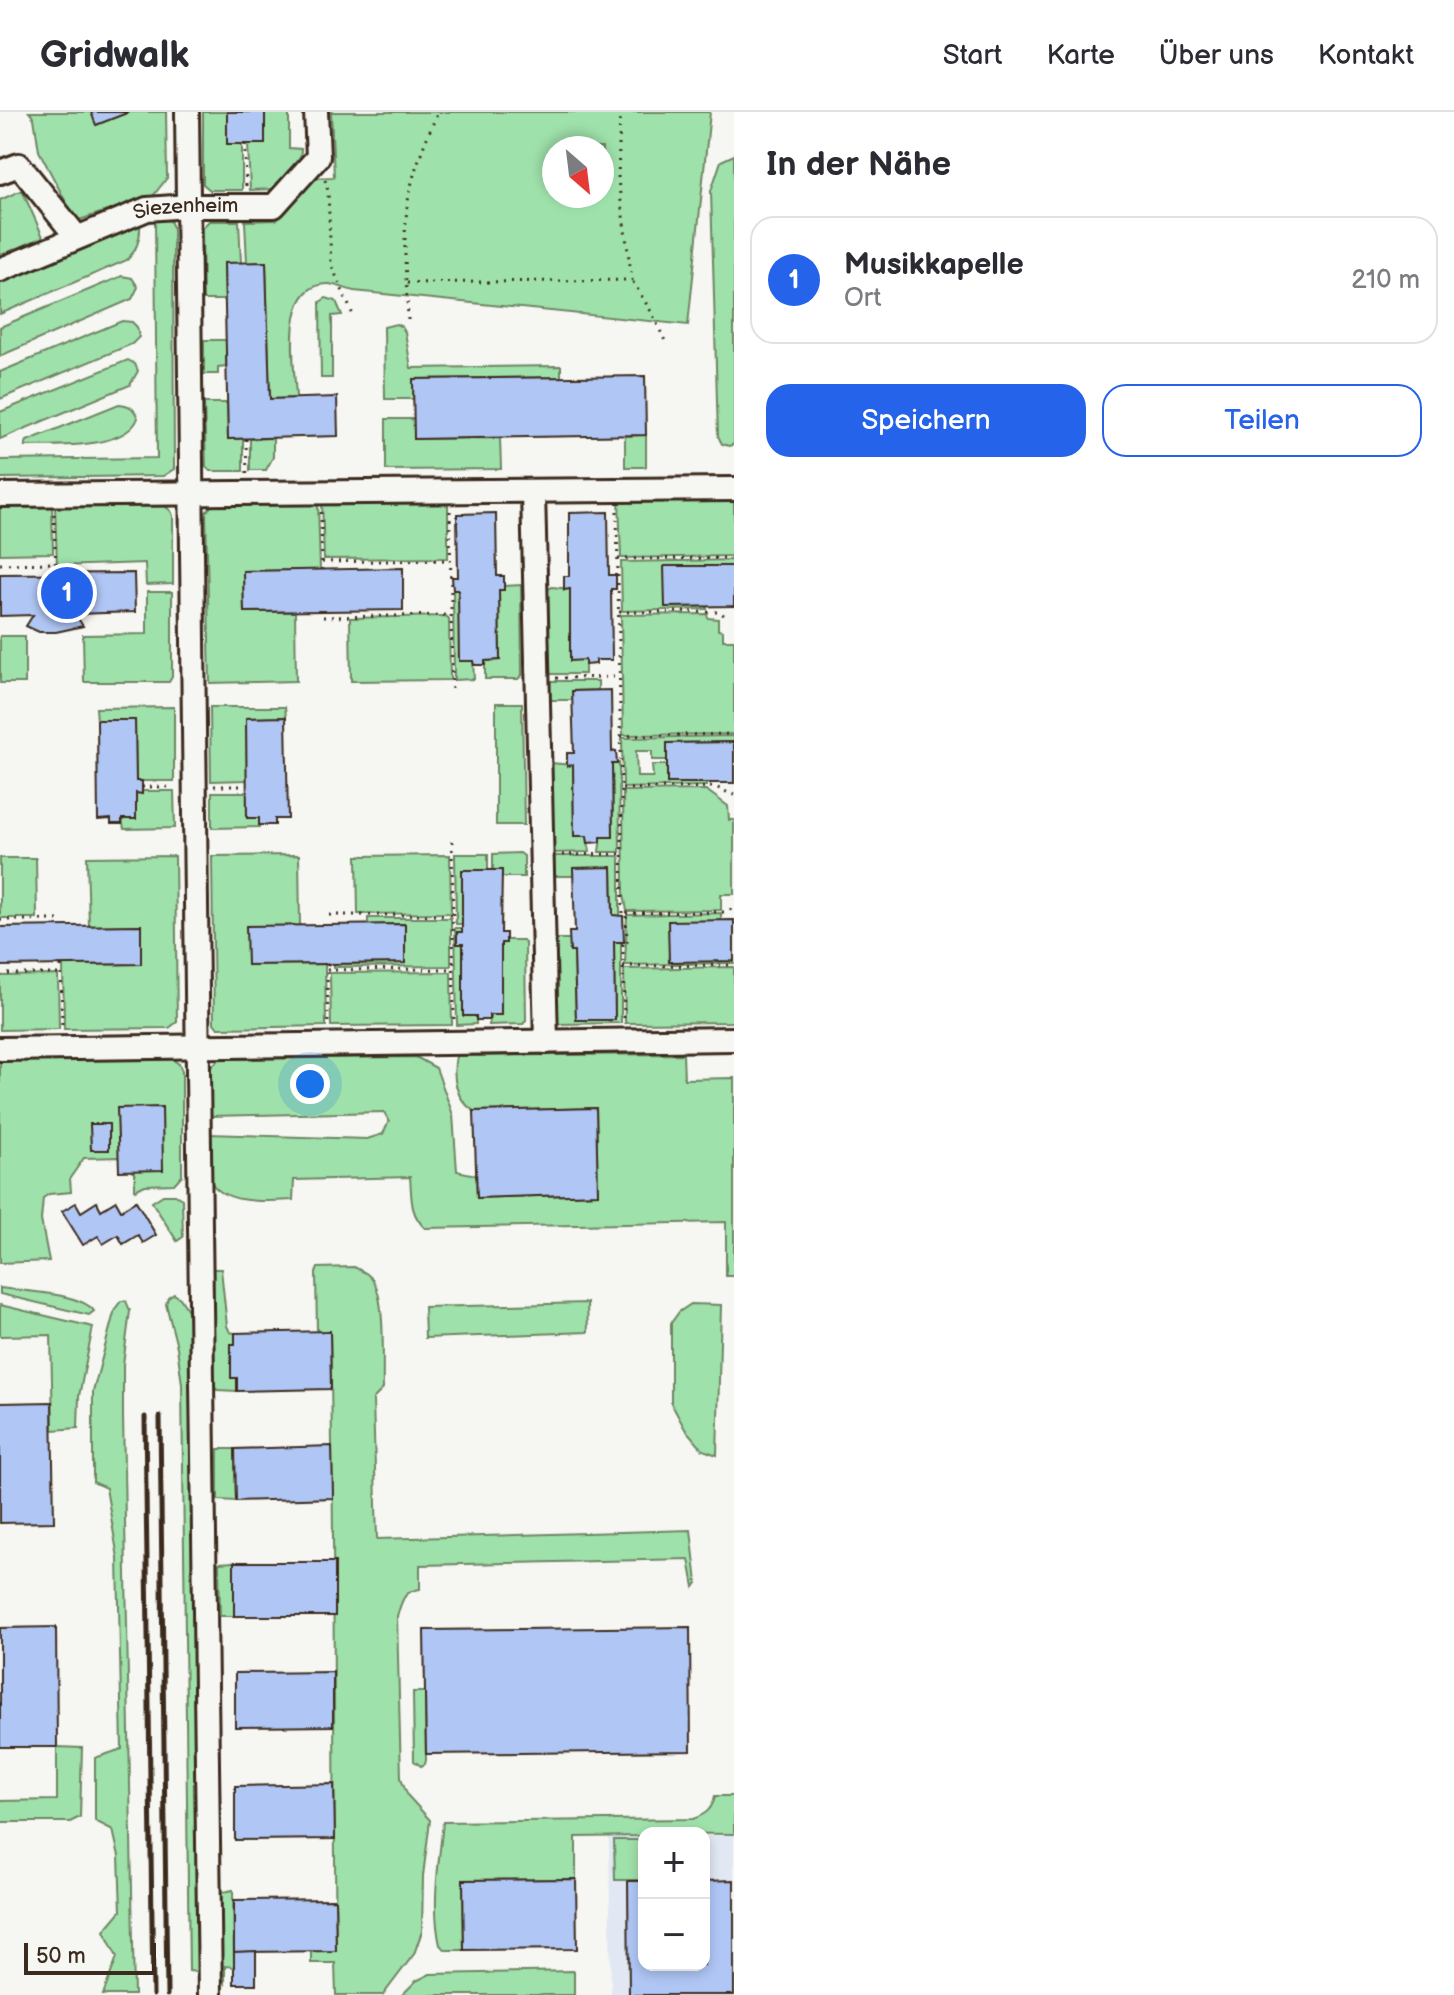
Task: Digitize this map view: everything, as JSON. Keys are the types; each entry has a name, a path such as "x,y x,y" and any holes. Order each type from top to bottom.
{"lane":[{"path":"187,112 189,493 210,1995"},
{"path":"316,112 318,157"},
{"name":"Siezenheim","path":"0,270 147,209 274,206 318,157"},
{"path":"0,172 19,165 76,236"},
{"path":"0,495 734,489"},
{"path":"533,491 546,1042"},
{"path":"0,1049 734,1039"}],"path":[{"path":"408,320 406,218 411,187 438,112"},
{"path":"620,112 618,180 632,280 667,345"},
{"path":"245,144 246,206"},
{"path":"318,157 328,191 331,264 353,315"},
{"path":"407,283 632,280"},
{"path":"246,439 248,493"},
{"path":"617,490 623,913 626,913 627,944 623,944 624,1041"},
{"path":"449,491 452,692"},
{"path":"320,493 322,570"},
{"path":"53,495 56,574"},
{"path":"618,559 734,558"},
{"path":"322,562 450,560"},
{"path":"0,564 55,563"},
{"path":"619,612 720,612 725,616"},
{"path":"323,617 451,615"},
{"path":"537,678 620,677"},
{"path":"621,736 734,734"},
{"path":"622,789 715,787 734,795"},
{"path":"452,841 455,1043"},
{"path":"541,855 622,854"},
{"path":"626,913 724,912 734,908"},
{"path":"329,915 453,915"},
{"path":"0,920 63,920"},
{"path":"327,964 329,1045"},
{"path":"623,966 734,965"},
{"path":"61,966 62,1048"},
{"path":"327,970 454,969"},
{"path":"0,974 61,974"}],"shaded area":[{"path":"734,1835 734,1995 611,1995 609,1836 638,1836 638,1971 710,1971 710,1836"}],"green space":[{"path":"29,112 91,112 97,125 127,112 166,112 167,178 153,196 76,221 39,151 34,118"},
{"path":"203,112 227,112 227,143 242,144 242,190 210,190 203,184"},
{"path":"265,112 289,112 289,148 301,149 300,165 276,189 250,190 248,144"},
{"path":"331,112 710,112 688,325 354,291 329,284 313,287 296,311 293,348 296,398 270,399 266,262 247,263 245,221 277,220 312,178 334,177"},
{"path":"734,155 734,444 729,446 722,444 718,436 711,191 721,161"},
{"path":"22,190 43,237 0,256 0,200"},
{"path":"167,215 173,227 174,469 163,476 0,478 0,460 157,458 155,220 156,216"},
{"path":"209,221 239,221 241,263 224,264 225,300 203,300 202,228"},
{"path":"140,224 138,244 127,260 0,314 0,280"},
{"path":"122,276 132,278 138,287 132,299 0,356 0,327"},
{"path":"326,298 336,301 342,315 332,316 332,378 321,378 320,302"},
{"path":"122,321 132,322 137,327 139,337 132,344 0,399 0,372"},
{"path":"396,324 405,332 411,368 561,366 561,377 414,379 413,399 385,399 384,327"},
{"path":"204,340 226,340 226,366 218,367 218,374 204,374"},
{"path":"128,360 135,364 138,371 130,385 0,439 0,412"},
{"path":"204,403 227,403 228,439 243,439 243,471 210,471 206,467"},
{"path":"119,404 131,408 138,418 131,428 119,436 88,444 25,446 27,441"},
{"path":"386,419 414,419 414,439 500,438 501,469 386,470"},
{"path":"646,435 646,467 625,467 625,436"},
{"path":"273,438 273,457 266,470 250,470 250,439"},
{"path":"734,497 734,556 621,558 619,498"},
{"path":"448,500 448,558 324,559 322,501"},
{"path":"318,502 320,570 243,571 244,612 295,612 296,681 210,683 206,512 214,503"},
{"path":"161,503 173,516 173,584 146,585 145,563 57,566 55,505"},
{"path":"52,504 53,553 0,554 0,505"},
{"path":"734,560 734,566 665,567 665,607 707,606 707,609 622,611 621,562"},
{"path":"521,585 522,675 518,679 485,679 485,661 500,660 499,590 504,586"},
{"path":"548,589 570,589 570,660 585,660 585,674 549,674"},
{"path":"453,590 458,590 474,679 454,680"},
{"path":"147,592 172,592 172,677 169,682 84,682 83,635 147,634"},
{"path":"707,614 708,618 718,619 718,630 723,631 723,640 734,640 734,734 623,735 621,615"},
{"path":"446,616 449,619 450,680 351,681 350,618"},
{"path":"0,636 25,636 25,683 0,683"},
{"path":"549,681 598,681 598,690 573,691 573,700 549,700"},
{"path":"496,703 522,703 524,825 496,825"},
{"path":"174,707 174,781 136,781 135,720 97,720 96,708"},
{"path":"210,707 285,707 286,717 246,718 247,780 211,781"},
{"path":"734,736 734,742 668,743 667,760 652,760 652,751 636,751 637,777 653,777 652,765 667,765 668,783 706,783 706,786 623,788 622,738"},
{"path":"550,763 573,765 574,836 587,836 590,852 551,853"},
{"path":"619,763 620,852 599,852 601,837 613,836 612,764"},
{"path":"706,790 728,806 729,820 734,820 734,894 721,894 721,910 627,911 624,894 623,791"},
{"path":"174,791 175,828 124,829 122,819 136,818 136,793"},
{"path":"212,792 247,792 247,818 259,818 259,827 212,828"},
{"path":"520,853 524,856 524,877 502,877 501,870 493,870 493,854"},
{"path":"455,854 488,854 488,870 462,870 462,924 456,924"},
{"path":"299,855 300,926 247,926 247,965 325,964 326,1026 218,1028 214,1023 212,856"},
{"path":"450,855 451,913 358,914 357,856"},
{"path":"175,856 177,1022 169,1028 64,1029 63,965 141,964 141,925 89,926 87,857"},
{"path":"551,856 618,856 620,916 613,915 612,868 574,868 573,876 551,876"},
{"path":"0,858 36,858 37,918 0,918"},
{"path":"721,913 721,921 669,921 669,961 734,963 625,965 627,915"},
{"path":"368,918 451,918 451,966 333,967 333,964 405,963 405,924 368,925"},
{"path":"455,928 462,928 462,932 457,932 457,943 463,944 463,1016 476,1016 476,1024 457,1025"},
{"path":"555,939 570,939 574,952 576,1019 615,1019 614,942 621,942 621,1023 556,1024 552,943"},
{"path":"523,940 525,943 526,1021 523,1024 489,1025 501,943"},
{"path":"734,967 734,1022 625,1023 624,969"},
{"path":"451,972 452,1025 331,1026 330,973"},
{"path":"58,975 59,1029 0,1030 0,976"},
{"path":"683,1054 684,1079 734,1078 734,1276 726,1276 726,1222 425,1228 414,1211 410,1177 294,1180 293,1200 273,1201 235,1198 216,1188 210,1179 209,1134 367,1139 383,1134 389,1121 384,1112 210,1116 208,1070 219,1059 416,1057 436,1068 453,1115 457,1171 476,1175 477,1198 598,1194 596,1108 474,1111 456,1087 456,1056"},
{"path":"172,1059 182,1071 182,1175 174,1184 145,1185 135,1190 135,1174 121,1157 84,1158 70,1178 71,1192 49,1194 43,1198 41,1220 49,1261 0,1263 0,1061"},
{"path":"163,1195 175,1195 182,1199 183,1237 177,1241 152,1202"},
{"path":"354,1267 368,1274 374,1282 382,1319 383,1389 373,1399 377,1539 691,1530 697,1583 694,1587 689,1559 420,1565 420,1589 407,1594 397,1616 401,1778 408,1796 430,1820 423,1876 422,1931 414,1954 383,1995 336,1995 335,1963 311,1963 311,1951 336,1950 330,1332 317,1332 316,1273 318,1268"},
{"path":"211,1269 221,1269 227,1326 230,1332 235,1333 235,1344 231,1345 231,1377 237,1378 237,1391 217,1390 213,1382"},
{"path":"0,1288 77,1300 94,1311 89,1315 0,1294"},
{"path":"174,1294 191,1315 199,1972 189,1971 182,1384 166,1304"},
{"path":"121,1301 126,1301 130,1311 123,1365 123,1415 134,1995 103,1995 117,1957 104,1931 121,1911 119,1856 113,1830 95,1821 95,1758 122,1749 118,1558 106,1488 93,1482 93,1392 115,1309"},
{"path":"587,1303 588,1332 425,1338 424,1307"},
{"path":"691,1304 721,1305 717,1455 703,1450 685,1429 671,1403 671,1323 679,1312"},
{"path":"0,1305 93,1327 79,1396 78,1428 53,1430 51,1335 0,1336"},
{"path":"218,1449 235,1449 236,1501 218,1500"},
{"path":"234,1562 234,1616 220,1616 219,1563"},
{"path":"413,1692 425,1692 426,1760 421,1766 414,1761"},
{"path":"57,1747 82,1748 80,1817 70,1822 0,1822 0,1801 57,1800"},
{"path":"715,1796 734,1796 734,1834 710,1834 710,1827 638,1827 638,1836 576,1837 576,1879 463,1880 464,1950 446,1950 440,1945 436,1899 443,1822 693,1819 708,1811"},
{"path":"614,1840 638,1840 638,1880 615,1880"},
{"path":"233,1890 234,1967 225,1966 225,1983 218,1972 217,1893"},
{"path":"574,1971 574,1995 402,1995 416,1981 430,1974"}],"building":[{"path":"91,112 127,112 127,113 96,125"},
{"path":"227,112 265,112 265,144 227,144"},
{"path":"266,262 270,399 337,397 338,436 228,439 224,263"},
{"path":"645,376 646,435 414,439 413,379"},
{"path":"608,512 609,575 616,575 616,589 611,589 612,660 596,660 596,664 585,665 585,660 570,661 570,589 564,590 564,576 569,576 569,513"},
{"path":"496,513 497,576 504,576 504,590 499,590 500,660 474,665 473,661 459,661 458,590 453,590 452,577 458,577 457,514"},
{"path":"664,566 734,566 734,606 665,607"},
{"path":"403,568 403,610 244,612 243,571"},
{"path":"134,573 135,612 75,614 83,626 56,632 39,632 26,626 33,615 0,616 0,574"},
{"path":"611,690 612,752 616,751 617,764 612,764 613,837 601,837 601,842 588,843 587,836 574,836 573,765 567,766 567,753 574,753 572,691"},
{"path":"286,717 288,819 275,819 275,825 259,825 259,818 247,818 246,718"},
{"path":"97,720 135,720 136,781 142,781 142,794 136,793 136,819 122,819 122,824 111,824 111,819 98,820"},
{"path":"734,742 734,783 667,783 667,743"},
{"path":"612,867 613,915 623,916 624,942 614,942 615,1020 576,1020 574,952 570,952 569,932 575,932 573,868"},
{"path":"462,870 502,870 501,933 506,933 506,943 501,943 501,1015 489,1015 489,1020 463,1016 463,944 457,944 457,932 462,932"},
{"path":"734,920 734,961 669,962 668,921"},
{"path":"405,924 405,963 247,965 246,926"},
{"path":"141,925 141,964 0,966 0,927"},
{"path":"162,1107 163,1170 119,1171 117,1108"},
{"path":"596,1108 598,1194 477,1198 474,1111"},
{"path":"90,1124 109,1124 109,1150 91,1150"},
{"path":"116,1201 121,1210 136,1201 156,1235 143,1243 138,1235 123,1244 118,1235 103,1244 98,1236 83,1245 62,1211 76,1203 81,1212 97,1202 101,1210"},
{"path":"330,1331 331,1389 237,1391 237,1378 231,1378 231,1344 235,1344 235,1333"},
{"path":"52,1402 54,1522 0,1523 0,1403"},
{"path":"332,1446 333,1498 236,1501 235,1449"},
{"path":"234,1562 335,1562 335,1616 234,1616"},
{"path":"56,1627 57,1747 0,1747 0,1628"},
{"path":"690,1627 691,1751 426,1754 424,1630"},
{"path":"333,1672 333,1726 235,1727 235,1673"},
{"path":"334,1784 335,1839 235,1840 235,1786"},
{"path":"576,1879 577,1949 464,1950 463,1880"},
{"path":"734,1880 734,1995 629,1995 628,1881 638,1881 638,1971 710,1971 710,1881"},
{"path":"335,1899 336,1951 234,1952 234,1900"},
{"path":"256,1951 256,1984 234,1984 234,1952"}],"railway":[{"path":"145,1417 153,1995"},
{"path":"160,1417 167,1995"}],"place":[{"name":"Musikkapelle","path":"67,593"}]}
